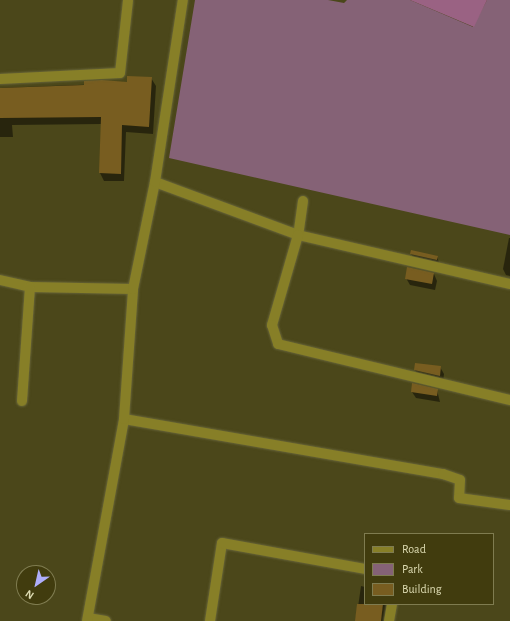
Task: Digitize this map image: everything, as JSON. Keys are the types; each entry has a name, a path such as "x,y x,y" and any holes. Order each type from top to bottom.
{"street":[{"path":"0,79 120,73 128,0"},
{"path":"106,621 87,619 124,419 133,289 155,182 184,0"},
{"path":"155,182 298,235 510,284"},
{"path":"303,201 298,235 272,325 278,344 510,400"},
{"path":"0,280 30,286 133,289"},
{"path":"22,401 30,286"},
{"path":"124,419 443,474 460,480 459,498 510,505"},
{"path":"210,621 222,543 364,569"},
{"path":"389,621 392,605"}],"green space":[{"path":"195,0 328,0 344,3 347,0 410,0 473,27 487,0 510,0 510,235 169,158"}],"shaded area":[{"path":"410,0 487,0 474,27"}],"building":[{"path":"127,76 152,77 149,127 122,125 121,174 99,173 101,117 0,118 0,88 84,85 84,81 102,80 127,82"},
{"path":"411,250 438,256 437,260 410,254"},
{"path":"407,267 434,273 432,284 405,279"},
{"path":"415,363 441,366 440,376 414,370"},
{"path":"412,383 438,389 437,396 411,392"},
{"path":"357,604 383,605 381,621 355,621"}]}
